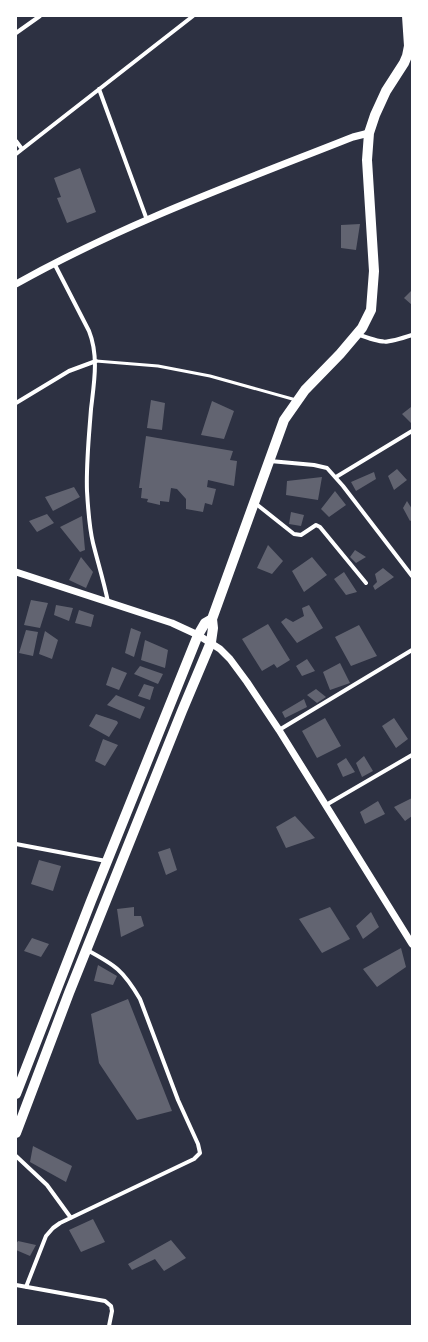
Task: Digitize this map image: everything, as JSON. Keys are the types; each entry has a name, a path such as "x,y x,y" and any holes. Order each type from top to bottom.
{"main road":[{"path":"16,1133 86,950 210,642 213,628 212,619 284,420 305,390 362,328 371,310 374,271 368,160 369,134 375,115 386,91 409,54 407,16"},
{"path":"16,1094 107,861 198,635 205,623 212,619"}],"street":[{"path":"16,33 40,16"},
{"path":"16,154 193,16"},
{"path":"99,89 147,220"},
{"path":"16,284 53,263 147,220 353,137 369,134"},
{"path":"16,141 22,149"},
{"path":"53,263 90,331 93,340 96,360 89,434 87,491 89,522 108,602"},
{"path":"357,334 385,343 412,335"},
{"path":"16,403 69,371 96,360"},
{"path":"336,477 412,431"},
{"path":"269,461 323,466 327,468 336,477 412,576"},
{"path":"254,502 294,534 300,534 315,526 318,526 366,583"},
{"path":"16,572 172,623 210,642 230,659 279,730 412,944"},
{"path":"279,730 412,650"},
{"path":"326,805 412,755"},
{"path":"16,844 107,861"},
{"path":"26,1287 49,1232 60,1223 194,1159 199,1155 200,1150 178,1100 136,993 115,966 86,950"},
{"path":"16,1156 47,1185 71,1218"},
{"path":"16,1285 105,1301 111,1306 112,1311 109,1326"}],"lane":[{"path":"96,360 158,366 202,374 297,401"}],"building":[{"path":"80,168 96,212 67,223 57,198 61,197 54,178"},
{"path":"360,224 356,250 341,248 341,225"},
{"path":"412,290 412,305 404,298"},
{"path":"151,400 165,403 162,430 147,428"},
{"path":"212,401 234,411 224,439 201,435"},
{"path":"411,407 412,409 412,424 402,414"},
{"path":"146,436 233,451 230,460 237,461 234,486 208,480 207,487 216,489 212,505 205,503 203,512 186,509 186,499 177,489 171,488 169,502 160,501 160,505 147,502 148,499 141,498 142,488 139,488"},
{"path":"397,469 407,480 394,490 388,476"},
{"path":"374,472 376,479 356,491 351,482"},
{"path":"322,477 318,500 286,495 287,481"},
{"path":"74,487 80,497 53,511 45,497"},
{"path":"335,491 346,505 329,517 321,509"},
{"path":"407,501 412,509 412,520 410,521 403,508"},
{"path":"291,512 304,515 301,526 289,524"},
{"path":"47,514 54,523 37,532 29,521"},
{"path":"82,516 85,550 80,552 60,527"},
{"path":"268,545 283,561 272,574 257,568"},
{"path":"355,550 366,557 356,563 350,557"},
{"path":"81,557 93,572 86,588 69,580"},
{"path":"312,557 327,575 304,592 292,571"},
{"path":"383,568 394,577 375,590 373,586 377,582 375,574"},
{"path":"344,572 357,592 346,595 334,579"},
{"path":"31,600 48,603 40,628 24,625"},
{"path":"56,605 73,608 69,621 54,615"},
{"path":"309,605 323,628 297,643 281,622 286,618 293,622 304,616 302,608"},
{"path":"79,610 94,615 91,627 75,623"},
{"path":"268,624 290,660 277,668 274,664 262,671 242,639"},
{"path":"359,625 377,656 351,666 335,637"},
{"path":"131,628 141,632 134,657 125,653"},
{"path":"26,630 38,632 33,656 19,653"},
{"path":"45,631 58,640 52,659 39,654"},
{"path":"145,640 168,650 165,668 141,660"},
{"path":"307,659 315,671 302,676 296,666"},
{"path":"340,663 350,683 330,690 323,672"},
{"path":"140,666 163,674 158,684 134,674"},
{"path":"112,667 127,673 119,690 106,685"},
{"path":"144,684 154,687 150,700 138,696"},
{"path":"316,689 326,697 317,703 307,695"},
{"path":"116,695 145,707 140,719 107,705"},
{"path":"304,699 307,707 285,718 282,712"},
{"path":"96,714 117,721 118,723 109,737 89,726"},
{"path":"325,718 341,746 317,758 302,731"},
{"path":"394,718 408,739 396,748 382,726"},
{"path":"103,739 118,745 105,766 95,761"},
{"path":"364,756 373,771 362,777 356,763"},
{"path":"346,758 355,772 343,777 337,764"},
{"path":"412,798 412,816 405,821 394,807"},
{"path":"378,801 385,814 365,824 360,812"},
{"path":"295,816 315,838 286,848 276,827"},
{"path":"170,848 177,870 166,875 158,852"},
{"path":"39,860 61,866 53,891 31,884"},
{"path":"134,907 134,916 141,916 144,926 121,937 117,909"},
{"path":"330,907 350,939 322,953 299,919"},
{"path":"371,912 379,927 363,939 356,926"},
{"path":"32,938 49,944 41,957 24,951"},
{"path":"401,948 406,967 377,987 363,969"},
{"path":"98,965 117,976 113,985 94,981"},
{"path":"128,999 172,1111 137,1120 99,1063 91,1014"},
{"path":"33,1146 72,1166 66,1182 30,1162"},
{"path":"93,1219 105,1242 81,1252 69,1230"},
{"path":"171,1240 186,1258 164,1271 155,1259 132,1270 128,1264"},
{"path":"18,1241 36,1245 30,1256 16,1250 16,1244"}]}
